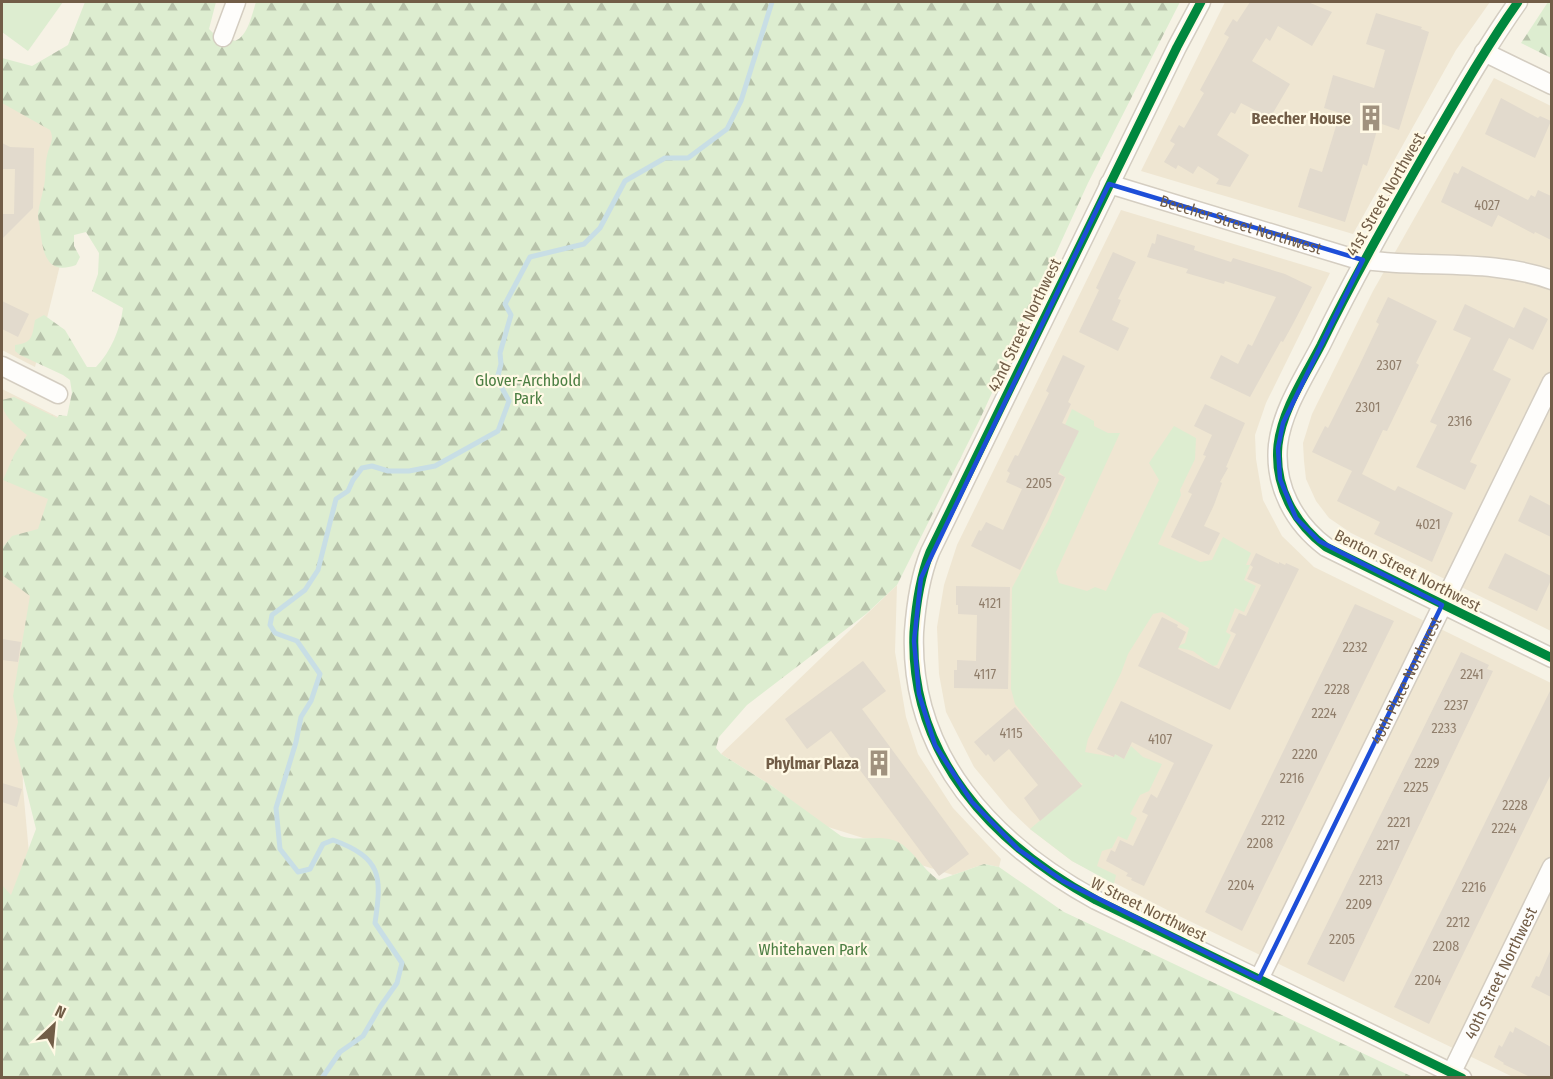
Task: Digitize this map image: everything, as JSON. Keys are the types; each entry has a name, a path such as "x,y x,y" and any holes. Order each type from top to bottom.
{"street":[{"path":"224,37 236,2"},
{"name":"42nd Street Northwest","path":"915,672 916,609 921,578 927,561 1109,184 1201,2"},
{"name":"41st Street Northwest","path":"1289,408 1363,260 1484,52 1518,2"},
{"path":"1484,52 1551,85"},
{"name":"Beecher Street Northwest","path":"1109,184 1335,254 1363,260 1491,268 1551,280"},
{"path":"2,366 58,394"},
{"name":"40th Place Northwest","path":"1260,978 1551,382"},
{"name":"Benton Street Northwest","path":"1289,408 1279,441 1279,473 1285,497 1303,527 1319,542 1342,556 1551,658"},
{"name":"W Street Northwest","path":"915,672 927,724 935,745 950,771 983,814 1018,849 1063,881 1096,900 1260,978 1454,1076"},
{"name":"40th Street Northwest","path":"1454,1076 1551,867"}],"highlighted area":[{"path":"1109,184 1363,260 1283,423 1278,448 1280,479 1296,518 1319,541 1442,605 1259,979 1063,881 1018,849 972,802 935,745 919,694 914,641 921,578"}],"shaded area":[{"path":"1225,2 1490,2 1456,50 1353,234 1141,171"},
{"path":"1494,78 1551,106 1551,631 1351,533 1329,518 1316,501 1306,479 1304,461 1303,443 1312,414 1373,291"},
{"path":"2,82 59,120 62,257 35,367 2,350"},
{"path":"1121,210 1330,273 1266,403 1255,435 1256,459 1263,500 1282,536 1314,567 1551,683 1551,1077 1513,1077 1177,915 1072,861 1030,829 1009,809 974,767 946,712 939,674 937,627 944,585 957,545"},
{"path":"2,389 68,422 21,705 23,788 31,875 2,917"},
{"path":"897,585 895,652 906,717 918,754 953,808 1001,859 999,867 984,864 953,875 921,865 910,852 891,840 863,838 825,826 772,786 721,754"}],"green space":[{"path":"2,2 63,2 28,51 2,32"},
{"name":"Glover-Archbold Park","path":"85,2 216,2 209,29 213,33 235,41 246,30 256,2 1180,2 1088,183 980,419 897,585 866,614 747,705 719,737 716,748 721,754 772,786 841,836 880,838 900,843 939,880 984,864 999,867 1064,912 1413,1077 2,1077 2,885 11,895 36,829 14,740 18,722 13,696 30,596 2,575 2,548 12,536 38,529 48,499 3,480 14,455 27,435 7,416 2,400 14,397 57,418 59,415 67,416 72,393 70,380 20,355 15,351 15,345 31,338 35,320 44,315 65,330 87,367 96,367 114,340 123,308 92,291 98,274 99,253 86,232 74,235 74,246 80,257 76,265 66,268 58,267 52,265 48,260 41,238 38,215 46,159 52,140 51,134 50,130 2,103 2,58 32,66 68,45"},
{"path":"1548,2 1551,2 1551,58 1521,43"},
{"path":"1072,409 1094,421 1094,426 1108,433 1120,433 1056,572 1059,583 1087,591 1095,587 1106,591 1159,480 1149,463 1174,426 1196,438 1195,459 1158,544 1200,562 1212,560 1223,537 1251,553 1246,565 1250,565 1244,580 1256,586 1244,612 1235,608 1226,632 1231,635 1217,665 1213,666 1193,651 1176,647 1185,643 1189,628 1162,612 1153,614 1128,654 1088,739 1085,752 1113,757 1115,754 1124,759 1131,746 1143,757 1162,764 1149,791 1140,795 1130,814 1137,818 1127,840 1118,836 1112,848 1102,851 1097,866 1116,875 1114,884 1072,861 1030,829 1083,784 1077,781 1015,704 1011,689 1012,588 1048,521 1066,478 1059,472 1078,432 1065,425"}],"building":[{"path":"1250,2 1308,2 1332,12 1312,46 1278,26 1270,41 1266,38 1252,61 1290,84 1270,118 1241,103 1235,114 1231,112 1217,135 1249,155 1230,187 1216,184 1219,179 1198,166 1193,174 1178,165 1176,169 1164,162 1175,144 1170,141 1179,125 1184,128 1204,93 1200,90 1229,37 1224,34 1233,19 1237,22"},
{"name":"Beecher House","path":"1376,13 1422,27 1421,29 1429,32 1399,130 1379,123 1367,166 1363,164 1345,222 1298,207 1310,168 1322,172 1340,113 1324,108 1333,75 1374,88 1385,50 1366,44"},
{"path":"1501,98 1538,118 1540,116 1551,121 1535,158 1485,134"},
{"path":"2,143 10,147 34,148 33,208 2,239 2,214 14,214 15,169 2,169"},
{"path":"1462,166 1528,200 1531,195 1535,197 1538,190 1551,196 1551,240 1535,232 1534,234 1498,215 1492,227 1441,202 1454,172 1458,174"},
{"path":"1157,234 1195,246 1194,250 1231,262 1233,258 1285,274 1312,287 1250,397 1210,378 1221,355 1238,364 1248,344 1252,346 1276,297 1225,281 1224,284 1186,273 1188,269 1147,257 1152,243 1155,244"},
{"path":"1113,252 1136,262 1118,299 1121,300 1112,320 1129,328 1118,351 1079,332 1099,290 1096,288"},
{"path":"1388,297 1437,321 1416,363 1419,365 1387,431 1383,430 1362,474 1395,491 1398,486 1453,513 1432,562 1374,534 1380,522 1337,501 1352,471 1312,452 1325,426 1328,428 1359,366 1379,324 1376,322"},
{"path":"2,301 29,314 18,337 2,329"},
{"path":"1465,304 1514,328 1524,307 1548,319 1533,350 1509,338 1493,370 1511,379 1470,462 1477,465 1465,490 1416,467 1437,425 1430,422 1471,338 1453,330"},
{"path":"1063,355 1085,366 1068,402 1071,404 1062,423 1079,431 1058,474 1065,477 1020,570 971,546 986,522 1003,530 1022,489 1006,482 1010,473 1007,471 1015,455 1018,456 1049,393 1046,391"},
{"path":"1205,404 1245,423 1204,526 1220,533 1209,555 1171,537 1192,494 1188,492 1206,456 1203,455 1212,435 1194,426"},
{"path":"1530,495 1551,506 1551,537 1518,521"},
{"path":"1256,553 1279,564 1279,562 1285,565 1286,563 1299,569 1230,710 1138,666 1162,617 1186,632 1178,649 1219,669 1236,634 1230,631 1239,613 1246,616 1261,585 1247,579"},
{"path":"1505,553 1551,576 1537,611 1488,588"},
{"path":"956,586 1010,587 1008,689 954,688 954,670 957,670 957,660 976,661 977,615 958,614"},
{"path":"1355,604 1394,621 1242,931 1205,912"},
{"path":"2,639 21,642 18,662 2,660"},
{"path":"1461,652 1489,665 1487,669 1493,671 1344,982 1307,964"},
{"name":"Phylmar Plaza","path":"863,661 886,691 862,709 969,854 939,876 831,731 807,749 785,719"},
{"path":"1551,689 1551,774 1429,1024 1394,1007"},
{"path":"1121,701 1213,745 1144,886 1131,880 1132,878 1126,876 1128,873 1106,861 1111,850 1115,852 1120,840 1133,846 1148,815 1142,812 1151,794 1157,798 1174,763 1132,742 1124,759 1097,749"},
{"path":"1015,707 1082,786 1040,821 1024,798 1038,785 1009,749 994,762 974,742"},
{"path":"2,783 22,789 17,807 2,802"},
{"path":"1551,949 1551,997 1531,987 1536,976 1539,977"},
{"path":"1515,1027 1551,1047 1551,1077 1530,1077 1494,1057 1499,1045 1502,1047 1510,1031 1513,1033"}],"waterway":[{"path":"322,1078 340,1052 363,1036 397,983 402,963 375,923 378,881 370,862 361,854 333,840 323,844 310,869 298,872 280,849 276,808 296,742 301,717 311,701 320,674 297,641 275,633 270,625 272,615 305,590 318,570 336,499 348,491 362,468 372,466 388,471 409,471 435,466 498,431 509,401 497,379 501,364 500,353 511,315 505,304 530,257 584,244 600,228 625,181 665,158 688,158 727,129 741,101 772,2"}],"cycle path":[{"path":"1201,2 930,552 916,611 914,632 916,677 926,718 942,757 965,792 992,823 1023,852 1096,900 1462,1078"},
{"path":"1518,2 1447,115 1346,296 1289,406 1280,432 1278,460 1279,475 1288,502 1304,527 1326,547 1552,658"}],"place":[{"name":"Beecher House","path":"1371,118"},
{"name":"Phylmar Plaza","path":"879,763"}],"park label":[{"name":"Whitehaven Park","path":"813,949"}]}
